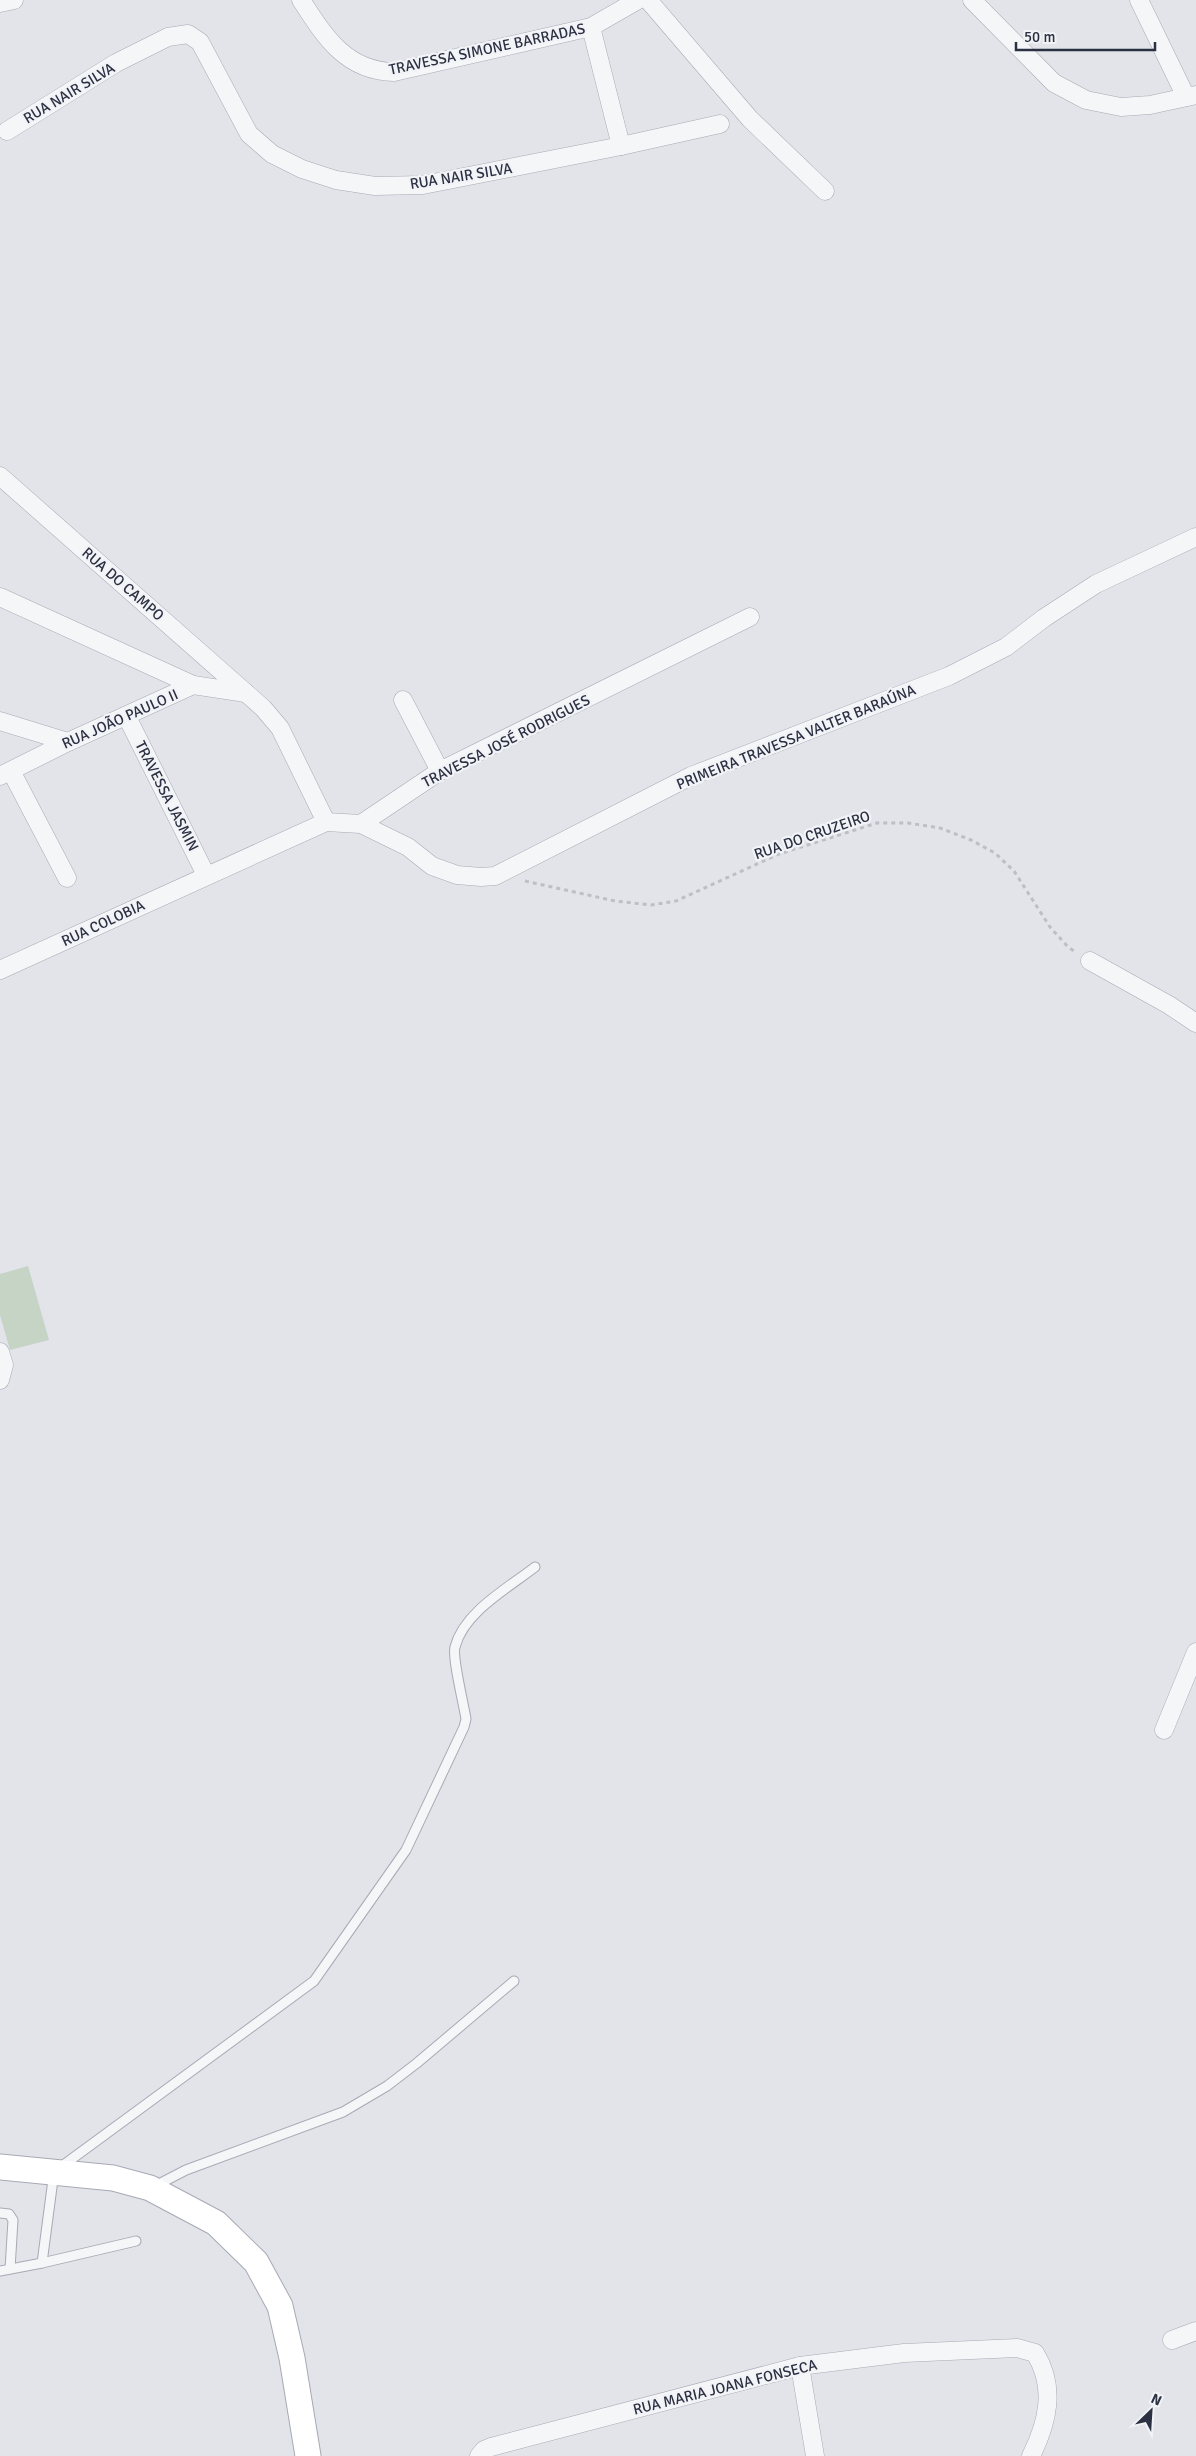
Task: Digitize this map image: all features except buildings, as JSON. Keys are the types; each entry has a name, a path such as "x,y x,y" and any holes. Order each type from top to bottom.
{"main road":[{"path":"0,2167 113,2178 150,2188 216,2223 256,2262 280,2306 292,2358 308,2456"}],"street":[{"path":"0,3 14,0"},
{"name":"TRAVESSA SIMONE BARRADAS","path":"301,0 344,56 360,66 381,72 394,72 591,27 638,0"},
{"path":"648,0 750,119 825,191"},
{"path":"972,0 1054,82 1086,100 1121,107 1150,105 1191,96 1139,0"},
{"path":"591,27 621,146"},
{"name":"RUA NAIR SILVA","path":"7,131 116,64 180,34 196,37 200,42 249,134 272,154 302,169 336,180 375,186 423,185 621,146 720,124"},
{"name":"RUA DO CAMPO","path":"0,476 263,708 280,728 326,822"},
{"name":"PRIMEIRA TRAVESSA VALTER BARAÚNA","path":"361,824 408,847 432,866 457,875 495,876 691,776 950,676 1006,647 1044,618 1096,584 1196,537"},
{"path":"0,597 193,685"},
{"name":"TRAVESSA JOSÉ RODRIGUES","path":"361,824 440,771 750,617"},
{"name":"RUA JOÃO PAULO II","path":"6,774 68,742 127,717 193,685 246,693"},
{"path":"403,700 440,771"},
{"name":"TRAVESSA JASMIN","path":"127,717 206,875"},
{"path":"0,721 68,742"},
{"path":"6,774 66,878"},
{"path":"206,875 326,822 361,824"},
{"name":"RUA COLOBIA","path":"0,970 206,875"},
{"path":"1090,961 1169,1005 1196,1023"},
{"path":"0,1352 4,1365 0,1380"},
{"path":"1164,1730 1196,1652"},
{"path":"1172,2340 1196,2331"},
{"name":"RUA MARIA JOANA FONSECA","path":"479,2456 484,2450 491,2447 800,2366 904,2353 1017,2348 1035,2353 1042,2365 1046,2383 1048,2409 1044,2431 1031,2456"},
{"path":"800,2366 815,2456"}],"lane":[{"path":"42,2263 54,2172 314,1980 406,1850 464,1727 466,1719 454,1649 464,1630 477,1612 535,1567"},
{"path":"150,2188 186,2170 343,2112 387,2086 514,1981"},
{"path":"0,2213 9,2214 13,2220 10,2269"},
{"path":"0,2271 136,2241"}],"path":[{"name":"RUA DO CRUZEIRO","path":"495,876 566,889 615,901 651,905 676,901 788,851 877,824 908,823 940,828 971,840 994,853 1014,871 1050,928 1068,947 1090,961"}],"green space":[{"path":"28,1266 49,1340 10,1350 0,1315 0,1274"}]}
